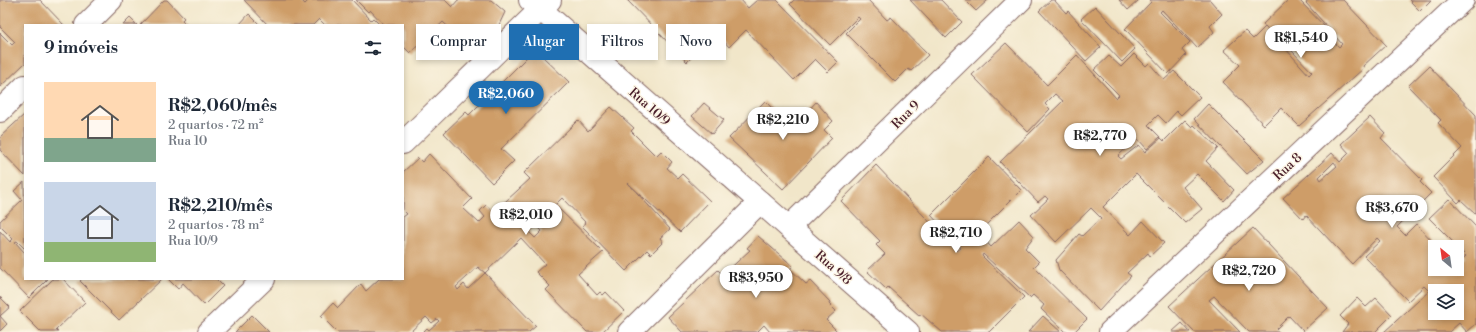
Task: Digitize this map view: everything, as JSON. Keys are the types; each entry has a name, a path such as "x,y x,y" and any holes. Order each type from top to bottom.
{"street":[{"path":"87,24 111,0"},
{"name":"Rua 9","path":"789,228 1021,0"},
{"name":"Rua 8","path":"1110,332 1463,0"},
{"path":"404,142 540,3"},
{"name":"Rua 10/9","path":"540,3 760,202"},
{"path":"0,111 24,87"},
{"path":"629,332 760,202"},
{"name":"Rua 9/8","path":"760,202 908,332"},
{"path":"209,332 263,280"}],"building":[{"path":"0,0 40,0 63,24 24,24 24,64 0,87 0,33 12,45 15,42 0,27"},
{"path":"164,0 167,0 184,18 182,20 186,24 141,24"},
{"path":"244,0 301,0 305,4 309,0 352,0 371,20 373,18 379,24 324,24 319,19 314,24 267,24"},
{"path":"356,0 445,0 452,7 458,0 491,0 505,12 499,24 445,24 443,22 441,24 416,24 416,47 410,53 404,47 404,24 383,24 370,10 368,12"},
{"path":"627,0 741,0 748,8 757,0 777,0 838,62 828,72 815,59 794,80 746,30 729,47 726,44 726,24 666,24 666,40 658,32 658,24 650,24"},
{"path":"794,0 868,0 887,20 891,17 928,55 911,71 908,69 895,82 846,33 860,19 858,17 830,45 790,4"},
{"path":"910,0 941,0 962,22 946,38"},
{"path":"965,0 988,0 976,11"},
{"path":"1051,0 1054,0 1066,13 1068,11 1101,47 1086,61 1039,11"},
{"path":"1119,0 1139,0 1128,10"},
{"path":"1150,0 1210,0 1222,14 1210,26 1214,32 1197,48 1162,10 1160,12 1190,42 1182,50 1186,55 1168,74 1125,29 1151,2"},
{"path":"1288,0 1299,0 1329,31 1330,30 1306,3 1310,0 1343,0 1386,45 1363,66 1364,68 1299,126 1281,108 1264,125 1223,82 1240,65 1224,50 1245,31 1253,39 1265,27 1269,31 1266,33 1273,40 1276,38 1309,75 1312,72 1273,31 1271,33 1263,24","holes":["1335,36 1342,44 1339,47 1331,39"]},
{"path":"1409,0 1431,0 1420,11"},
{"path":"1095,6 1135,49 1122,62 1081,19"},
{"path":"249,14 259,24 240,24"},
{"path":"130,18 136,24 124,24"},
{"path":"1006,43 1047,85 1077,55 1116,98 1119,95 1094,70 1109,56 1121,67 1134,54 1146,66 1149,63 1164,80 1174,71 1200,97 1181,115 1177,111 1166,123 1158,115 1148,125 1160,137 1147,149 1137,138 1118,156 1121,159 1139,145 1145,152 1161,138 1164,141 1185,120 1192,127 1194,125 1218,148 1206,161 1234,190 1224,201 1197,174 1183,187 1202,209 1185,223 1136,174 1103,207 1130,235 1143,221 1164,243 1150,256 1148,253 1127,273 1131,276 1099,311 1059,270 1056,260 1079,234 1082,236 1101,218 1091,208 1056,242 1031,215 1048,199 1045,196 1038,202 1000,162 1063,101 1055,94 1045,104 1050,109 1028,132 972,75"},
{"path":"524,60 546,60 569,82 501,149 514,161 492,183 444,133 466,112 469,115"},
{"path":"1429,66 1476,115 1476,214 1461,200 1458,203 1433,177 1462,148 1438,123 1441,120 1408,86"},
{"path":"765,101 792,128 816,102 833,121 824,130 832,138 783,189 729,138"},
{"path":"704,103 724,120 712,134 692,116"},
{"path":"1208,104 1264,160 1247,174 1194,119"},
{"path":"611,107 634,128 631,131 656,156 661,151 672,162 667,168 678,178 682,174 710,201 680,232 628,183 670,229 660,238 663,242 651,254 647,250 626,271 582,226 586,223 562,198 555,205 603,252 578,274 597,295 600,292 603,295 606,292 624,311 602,332 587,332 546,290 550,286 536,272 545,264 521,238 485,273 536,326 529,332 423,332 427,328 429,330 439,321 437,319 432,323 426,317 410,332 337,332 321,316 333,303 338,308 361,284 366,291 378,280 404,280 404,216 407,214 404,211 404,171 418,158 422,162 429,154 472,199 463,208 479,223 485,217 480,211 486,205 494,212 530,179 524,173 578,120 588,131","holes":["535,224 542,231 535,238 528,231","478,267 485,273 468,289 464,284 458,290 456,287"]},
{"path":"24,115 24,175 0,150 0,137"},
{"path":"1370,117 1385,133 1381,138 1422,180 1420,182 1431,193 1397,227 1405,235 1416,224 1431,240 1428,240 1428,276 1464,276 1464,258 1466,256 1464,254 1464,240 1451,240 1429,218 1449,199 1476,227 1476,324 1467,332 1459,323 1449,332 1384,332 1428,292 1428,320 1464,320 1464,284 1428,284 1428,290 1424,286 1408,301 1364,256 1380,241 1377,238 1352,264 1306,215 1303,219 1283,198 1332,153 1340,162 1349,153 1341,144","holes":["1334,162 1337,166 1321,180 1319,177"]},
{"path":"989,157 1021,190 978,233 991,247 1019,220 1034,236 1025,248 1039,262 1034,267 1087,319 1074,332 1065,332 1041,309 1044,305 1033,295 1030,298 983,254 982,256 1024,297 989,332 942,332 921,314 920,316 888,287 886,289 867,271 885,254 876,245 880,241 841,201 876,165 957,251 961,248 931,215"},
{"path":"24,182 24,248 17,241 15,242 24,252 24,280 47,280 29,298 0,268 0,231 10,242 13,239 0,226 0,221 22,200 14,191"},
{"path":"1253,228 1328,308 1303,331 1289,316 1276,329 1279,332 1249,332 1214,296 1209,300 1240,332 1194,332 1169,306"},
{"path":"758,236 793,266 790,269 806,284 810,281 830,302 829,304 836,311 826,320 838,332 770,332 764,325 757,332 682,332 668,317 718,270 723,275 750,250 747,248"},
{"path":"52,280 64,280 85,302 56,330 58,332 41,332 20,311"},
{"path":"81,280 161,280 119,320 80,281"},
{"path":"169,280 217,280 223,286 204,305 183,283 178,289"},
{"path":"0,297 10,307 0,316"},
{"path":"1357,298 1366,307 1376,298 1392,315 1375,332 1342,332 1348,324 1340,316"},
{"path":"252,315 269,332 235,332"},
{"path":"0,316 7,324 0,331"},
{"path":"1043,316 1061,332 1028,332"},
{"path":"1182,323 1190,332 1172,332"}]}
